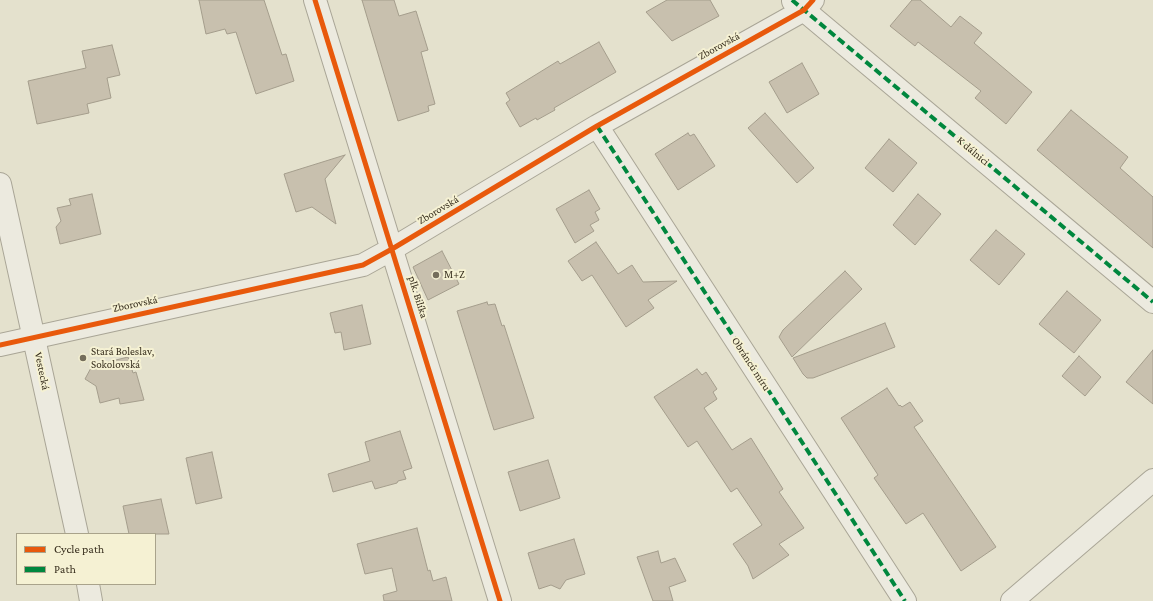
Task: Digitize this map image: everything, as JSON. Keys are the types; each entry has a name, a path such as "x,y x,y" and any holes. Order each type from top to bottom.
{"street":[{"name":"plk. Bilíka","path":"315,0 500,601"},
{"name":"Zborovská","path":"0,345 363,265 803,3"},
{"name":"K dálnici","path":"803,3 1153,302"},
{"name":"Obránců míru","path":"597,126 906,601"},
{"name":"Vestecká","path":"0,184 77,533"},
{"path":"1012,601 1153,480"},
{"path":"88,585 91,601"}],"building":[{"path":"199,0 264,0 282,55 286,54 294,81 256,94 236,32 227,34 225,29 206,34"},
{"path":"362,0 394,0 399,16 416,11 428,50 421,52 435,104 428,106 429,111 398,121"},
{"path":"667,0 710,0 719,16 672,41 646,12"},
{"path":"912,0 920,0 951,27 960,16 982,33 974,43 1032,92 1006,124 975,98 981,91 918,42 915,46 890,26"},
{"path":"599,42 616,72 554,108 555,110 520,127 506,103 510,100 506,93 558,61 560,64"},
{"path":"112,45 120,75 107,78 111,98 87,104 89,113 37,124 28,81 86,68 82,51"},
{"path":"802,63 819,94 787,113 769,82"},
{"path":"1071,110 1128,157 1120,168 1153,197 1153,248 1037,150"},
{"path":"765,113 814,168 797,183 748,128"},
{"path":"688,133 690,136 694,134 715,166 678,190 655,154"},
{"path":"889,139 917,163 893,192 865,168"},
{"path":"345,155 325,179 336,224 312,207 296,212 284,174"},
{"path":"589,190 600,209 595,212 599,220 590,225 594,231 575,243 556,209"},
{"path":"92,194 101,234 60,244 56,227 61,221 57,208 71,205 69,199"},
{"path":"918,194 941,214 915,245 893,225"},
{"path":"996,230 1025,254 999,285 970,260"},
{"path":"596,242 618,274 632,265 643,282 677,281 648,300 654,308 626,327 592,275 582,281 568,261"},
{"name":"M+Z","path":"442,251 459,284 428,300 413,267"},
{"path":"845,271 862,289 792,357 779,337 783,330"},
{"path":"1067,291 1101,320 1074,353 1039,324"},
{"path":"487,302 488,305 495,304 502,326 504,325 534,418 494,430 457,311"},
{"path":"362,305 371,344 344,350 341,332 335,333 330,313"},
{"path":"885,323 895,347 813,378 807,378 803,374 793,358"},
{"path":"1153,350 1153,404 1126,382"},
{"path":"1079,356 1101,377 1085,396 1062,376"},
{"path":"128,357 133,373 136,372 144,400 120,404 119,398 100,403 96,386 85,379 92,366"},
{"path":"697,369 702,375 706,372 717,389 713,392 717,399 704,408 732,450 751,438 783,489 779,492 804,528 779,544 789,555 753,579 748,566 733,544 762,525 737,488 731,492 697,441 688,447 654,397"},
{"path":"887,388 899,406 900,405 902,407 910,402 923,421 914,427 996,547 961,571 923,513 906,524 874,478 878,475 841,418"},
{"path":"400,431 412,468 403,471 406,479 375,489 372,481 333,492 328,474 370,461 365,442"},
{"path":"212,452 222,498 196,504 186,458"},
{"path":"548,460 560,498 520,511 508,472"},
{"path":"161,499 169,534 129,533 123,506"},
{"path":"417,528 428,571 430,570 433,581 446,577 452,601 384,601 383,595 397,591 392,568 365,574 357,544"},
{"path":"574,539 585,574 566,580 560,589 551,585 539,589 528,553"},
{"path":"658,551 661,563 675,558 686,581 669,587 673,601 653,601 637,557"}],"marked path":[{"path":"792,0 1153,302"},
{"path":"597,126 905,601"}],"cycle path":[{"path":"315,0 500,601"},
{"path":"0,345 363,265 597,126 804,10 813,0"}],"place":[{"name":"M+Z","path":"436,275"},
{"name":"Stará Boleslav, Sokolovská","path":"83,358"}]}
